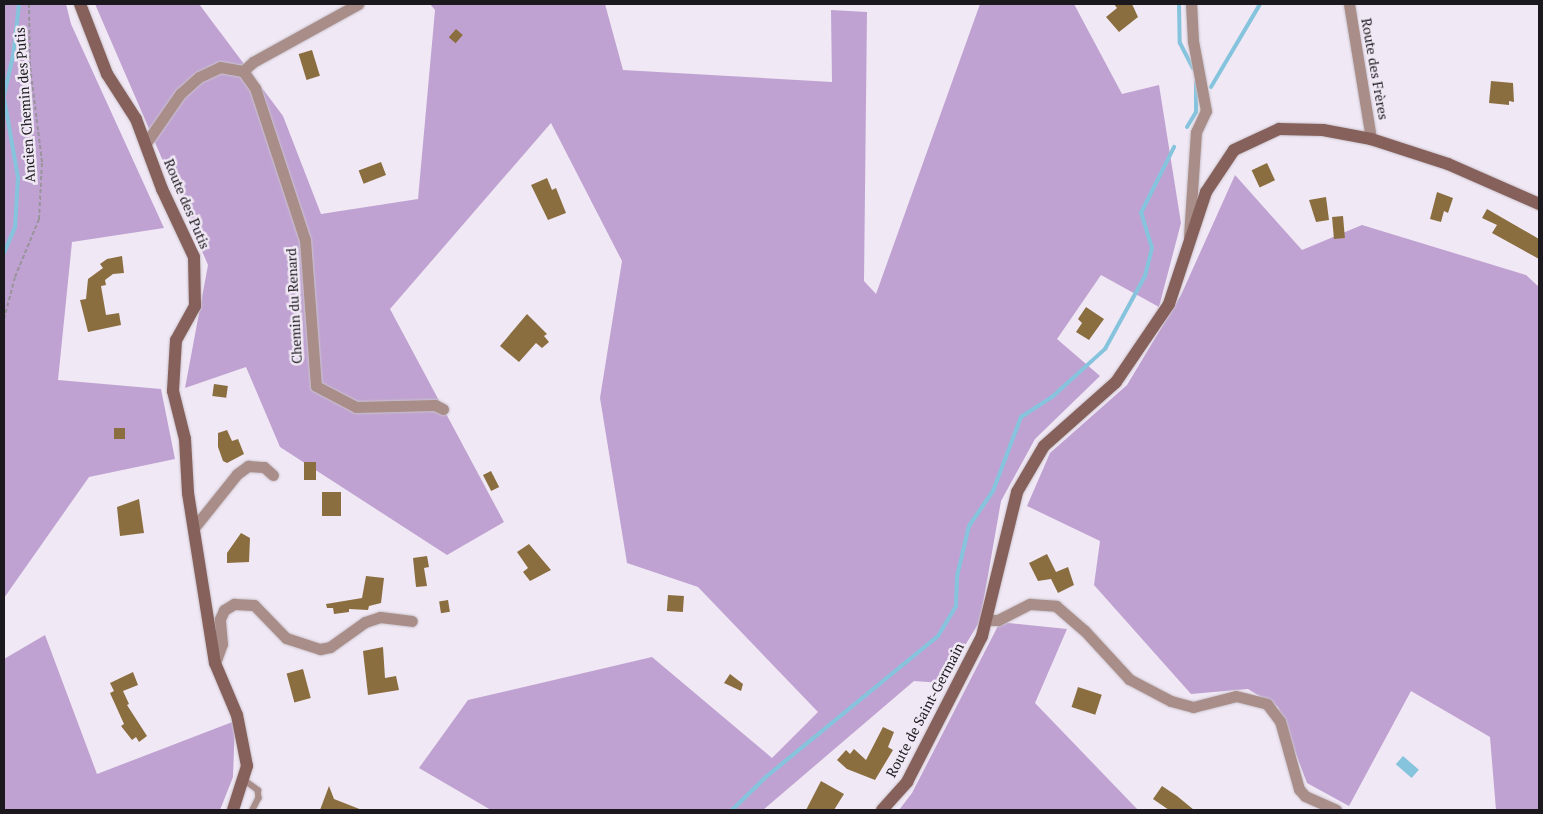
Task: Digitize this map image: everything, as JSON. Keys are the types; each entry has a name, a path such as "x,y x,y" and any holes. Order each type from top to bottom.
{"street":[{"name":"Route des Putis","path":"80,4 107,74 136,119 194,257 195,306 176,340 173,391 185,438 193,529 214,663 237,715 247,766 233,810"},
{"path":"146,143 180,94 199,77 220,67 243,71 253,62 358,4"},
{"path":"1189,244 1196,132 1206,111 1193,41 1191,4"},
{"name":"Route des Frères","path":"1349,4 1371,139"},
{"name":"Chemin du Renard","path":"243,71 255,88 305,240 316,386 356,407 435,405 443,410"},
{"name":"Route de Saint-Germain","path":"882,810 906,782 988,620 1017,492 1044,446 1116,382 1169,304 1206,192 1234,150 1279,129 1323,130 1371,139 1492,181 1539,204"},
{"path":"193,529 238,474 248,466 264,467 273,475"},
{"path":"214,663 222,644 220,618 224,610 234,604 254,604 286,638 320,648 330,647 364,622 380,617 412,621"},
{"path":"988,620 998,620 1030,604 1056,606 1084,630 1125,676 1171,701 1193,707 1236,696 1267,704 1280,721 1299,789 1305,796 1336,810"}],"lane":[{"path":"243,779 258,790 259,798 254,810"}],"path":[{"name":"Ancien Chemin des Putis","path":"4,319 15,277 39,219 42,162 30,66 29,4"}],"shaded area":[{"path":"4,4 66,4 71,24 164,228 72,242 58,380 161,389 175,459 89,477 4,598"},
{"path":"95,4 199,4 283,116 321,214 418,199 435,10 430,4 605,4 623,70 832,82 831,10 867,12 864,281 876,294 980,4 1074,4 1122,94 1159,85 1181,223 1159,307 1101,275 1057,339 1100,376 1035,439 1001,501 980,621 942,683 914,681 763,810 491,810 419,768 468,700 652,657 772,758 818,712 698,587 627,563 600,398 622,261 551,123 390,309 504,522 447,555 280,447 246,367 185,388 208,265"},
{"path":"1235,175 1302,250 1362,225 1526,275 1539,287 1539,810 1496,810 1490,737 1411,691 1349,806 1307,783 1278,707 1248,689 1191,694 1094,585 1100,541 1027,506 1050,453 1127,385 1181,295"},
{"path":"1000,622 1067,629 1035,703 1138,810 899,810 912,793"},
{"path":"45,635 97,774 235,721 233,777 220,810 4,810 4,659"}],"water":[{"path":"1403,756 1419,770 1412,778 1396,764"}],"building":[{"path":"1114,4 1132,4 1138,17 1119,32 1106,17 1117,8"},
{"path":"456,29 463,35 456,43 449,37"},
{"path":"312,50 320,76 307,80 299,54"},
{"path":"1491,81 1513,83 1514,102 1509,101 1509,105 1489,103"},
{"path":"381,162 386,175 364,184 359,171"},
{"path":"1267,163 1275,180 1260,187 1252,170"},
{"path":"547,178 552,190 556,188 566,213 548,220 531,185"},
{"path":"1437,192 1453,198 1448,213 1444,211 1441,222 1430,219"},
{"path":"1326,197 1329,220 1316,222 1309,200"},
{"path":"1487,209 1539,239 1539,259 1492,233 1497,225 1482,218"},
{"path":"1343,216 1345,238 1334,239 1332,217"},
{"path":"122,256 124,273 113,274 105,280 106,285 101,286 106,315 119,313 121,325 88,332 80,300 86,299 88,279 103,268 100,264 107,259"},
{"path":"1086,307 1104,319 1089,340 1076,332 1082,323 1078,319"},
{"path":"527,314 547,334 544,336 549,342 542,348 536,343 519,362 500,346"},
{"path":"214,384 228,386 226,398 212,396"},
{"path":"114,428 125,428 125,439 114,439"},
{"path":"227,430 232,441 238,439 244,454 227,463 223,461 218,447 218,433"},
{"path":"304,462 316,462 316,480 304,480"},
{"path":"491,471 499,487 491,491 483,475"},
{"path":"322,492 341,492 341,516 322,516"},
{"path":"139,499 144,533 120,536 117,507"},
{"path":"241,533 250,538 249,562 227,563 227,553"},
{"path":"529,544 551,570 530,581 523,572 528,568 517,552"},
{"path":"1047,554 1056,572 1068,567 1074,585 1058,593 1051,579 1038,581 1029,563"},
{"path":"427,556 429,567 424,568 427,586 416,587 413,558"},
{"path":"366,576 384,578 381,603 369,606 368,610 349,609 349,612 334,614 333,608 327,608 326,604 362,598"},
{"path":"668,595 684,596 683,612 667,611"},
{"path":"448,600 450,612 441,613 439,601"},
{"path":"383,647 385,678 396,676 399,690 368,695 363,651"},
{"path":"303,669 311,698 294,702 287,673"},
{"path":"133,672 138,685 123,691 129,704 127,705 147,736 139,742 136,737 132,740 121,726 124,724 110,693 114,691 110,683"},
{"path":"730,674 743,684 741,691 724,683"},
{"path":"1078,687 1102,695 1095,715 1072,707"},
{"path":"883,727 894,732 888,747 893,750 875,780 847,769 837,760 846,750 850,754 854,749 866,760"},
{"path":"821,781 844,794 834,810 806,810"},
{"path":"329,786 334,799 362,810 320,810"},
{"path":"1162,786 1194,810 1169,810 1153,799"}],"waterway":[{"path":"4,95 13,57 19,4"},
{"path":"1179,4 1180,43 1193,68"},
{"path":"1211,87 1260,4"},
{"path":"1187,127 1196,112 1196,82"},
{"path":"4,98 18,177 15,227 4,253"},
{"path":"732,810 767,776 938,636 956,606 957,576 969,526 993,491 1021,417 1052,397 1105,349 1145,276 1152,248 1141,213 1174,147"}]}
